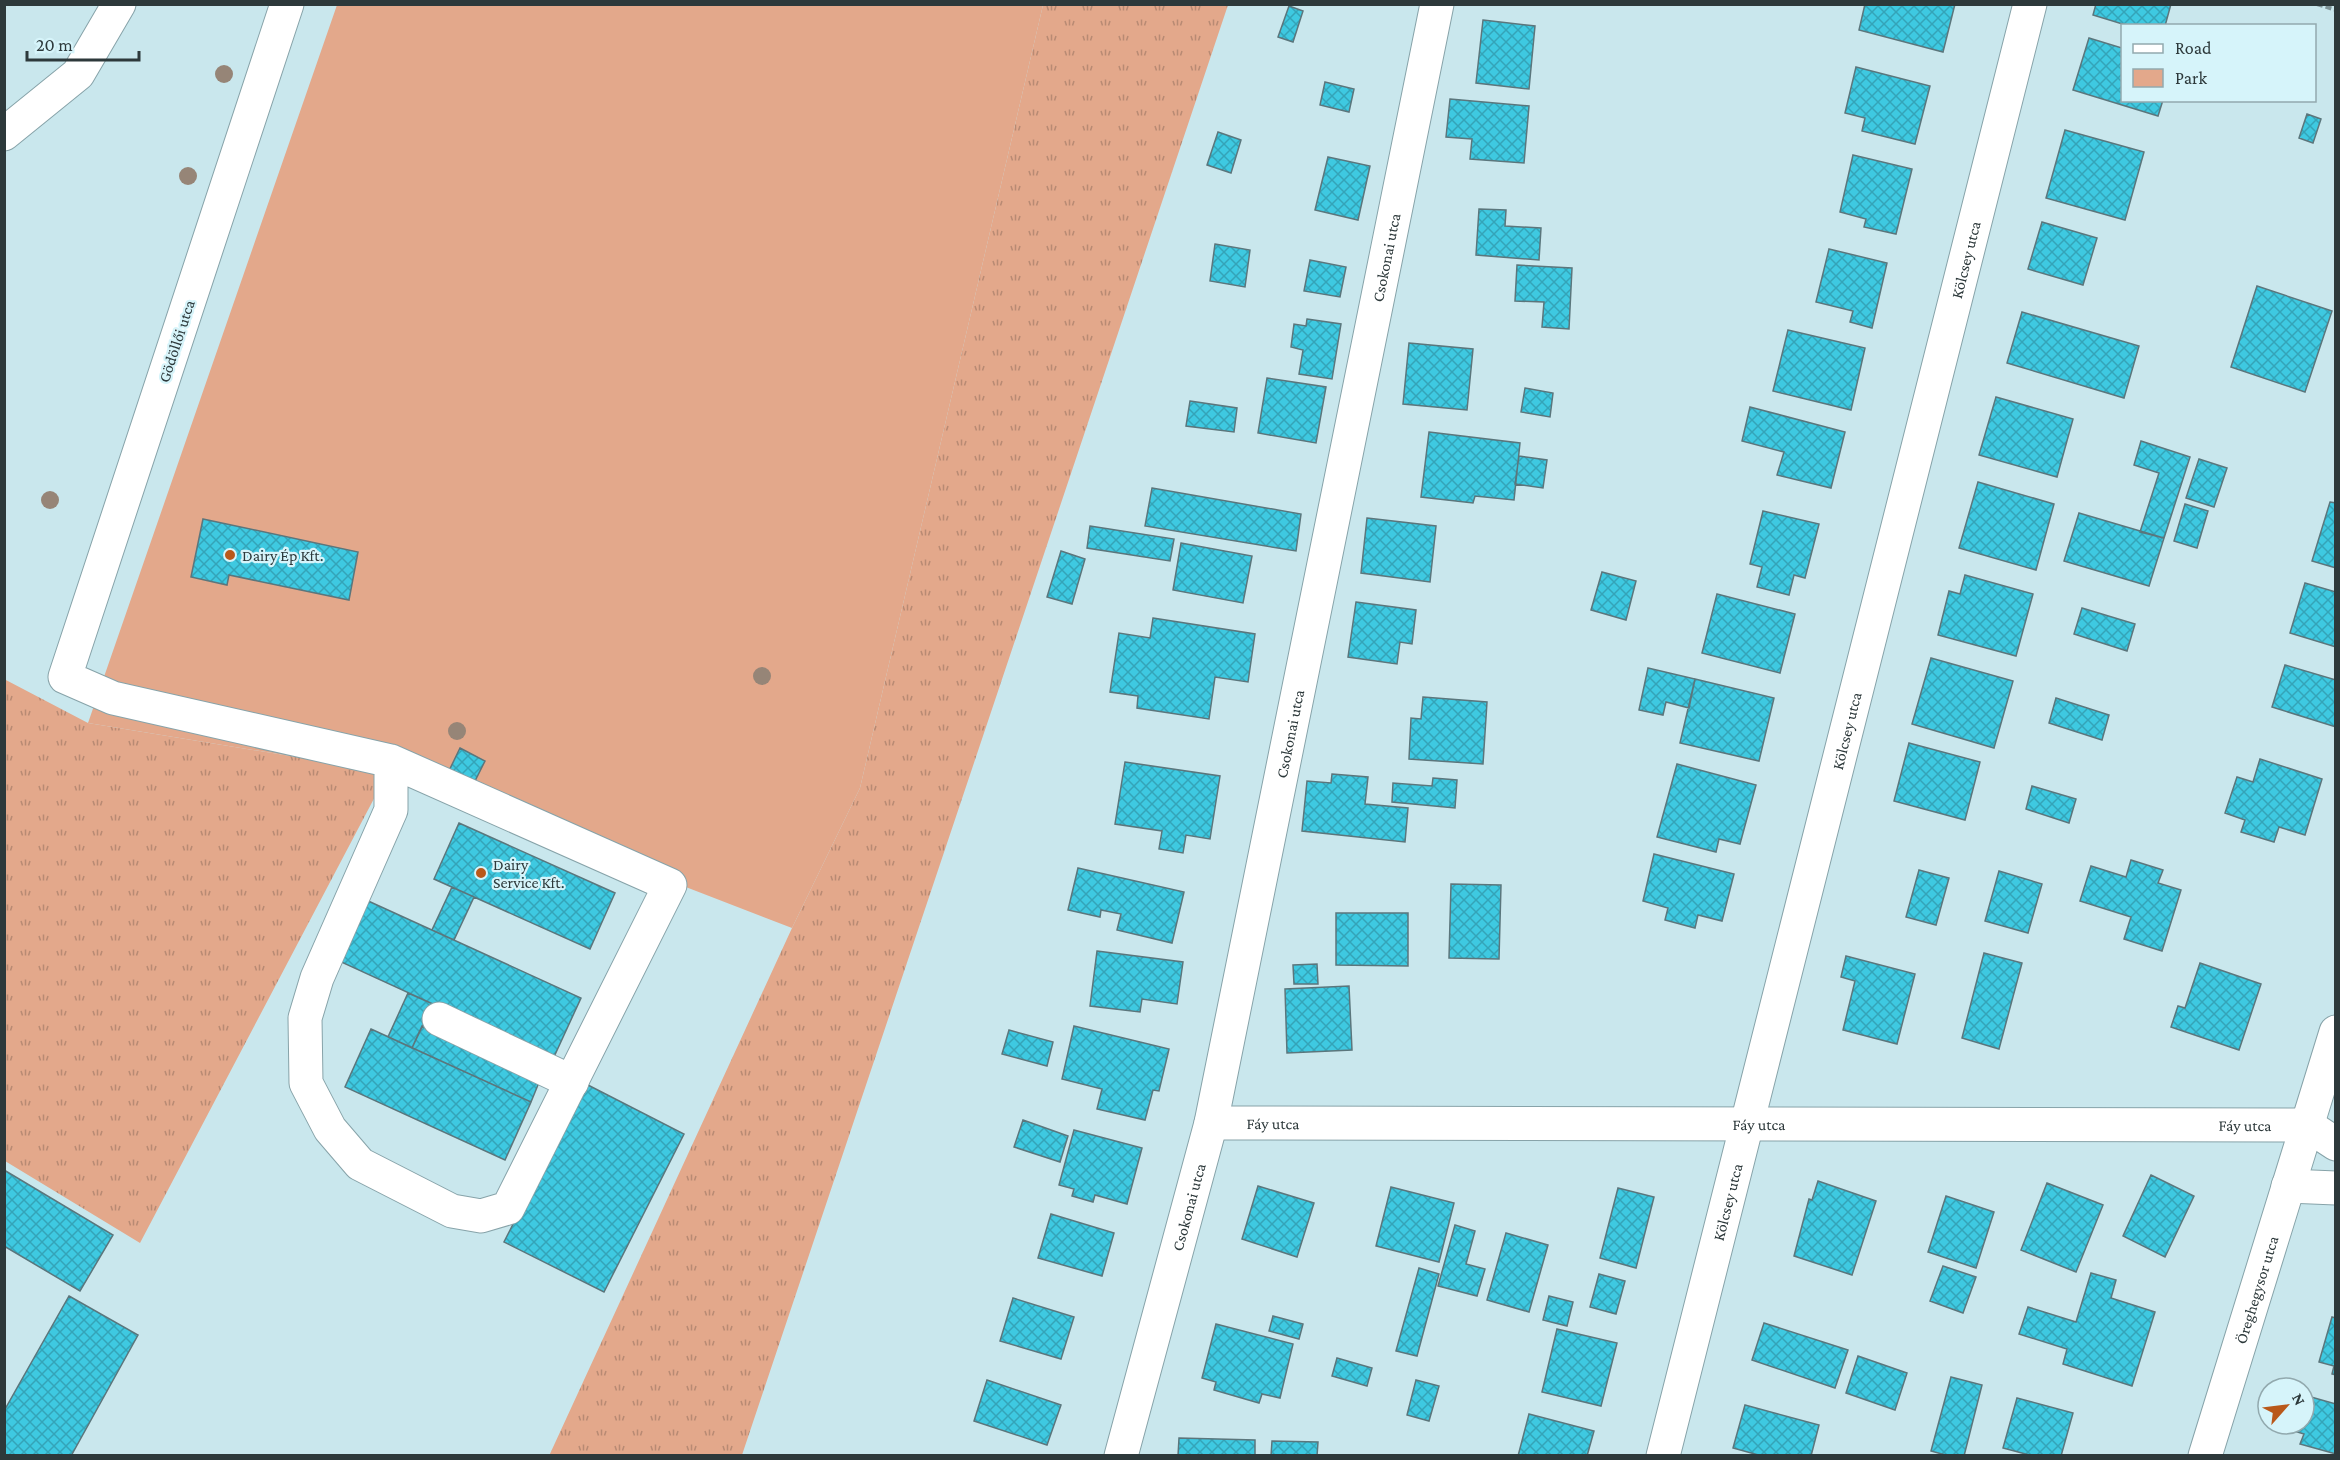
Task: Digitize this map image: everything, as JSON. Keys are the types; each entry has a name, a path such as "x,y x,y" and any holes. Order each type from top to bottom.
{"street":[{"path":"4,134 78,74 119,4"},
{"name":"Gödöllői utca","path":"287,4 65,677 113,698 391,761"},
{"name":"Csokonai utca","path":"1120,1455 1211,1123 1437,4"},
{"name":"Kölcsey utca","path":"1663,1455 2030,4"},
{"path":"391,761 670,885 508,1208 481,1216 452,1211 360,1164 330,1130 306,1083 305,1018 317,978 391,810 391,761"},
{"path":"439,1019 572,1082"},
{"name":"Öreghegysor utca","path":"2205,1455 2336,1032"},
{"name":"Fáy utca","path":"1211,1123 2307,1125"},
{"path":"2307,1125 2336,1144"},
{"path":"2288,1186 2336,1188"}],"path":[{"path":"2317,4 2336,10"}],"green space":[{"path":"337,5 1043,5 860,788 792,928 388,772 88,723"},
{"path":"1043,5 1228,5 742,1455 549,1456 792,928 860,788"},
{"path":"4,679 88,723 388,772 140,1243 5,1161"}],"building":[{"path":"1865,4 1955,4 1943,52 1859,30"},
{"path":"2096,4 2171,4 2166,24 2122,24 2093,15"},
{"path":"1289,6 1303,11 1293,42 1278,37"},
{"path":"1483,20 1535,26 1529,89 1476,83"},
{"path":"2089,38 2121,48 2121,102 2162,102 2158,116 2073,90"},
{"path":"1856,67 1930,86 1915,144 1862,131 1865,118 1845,113"},
{"path":"1325,82 1354,89 1349,112 1320,105"},
{"path":"1450,99 1529,106 1524,163 1470,159 1472,139 1446,137"},
{"path":"2307,114 2321,119 2313,143 2299,138"},
{"path":"2065,130 2144,152 2125,220 2046,198"},
{"path":"1218,132 1241,140 1231,173 1207,165"},
{"path":"1853,155 1912,169 1896,234 1864,227 1866,219 1840,212"},
{"path":"1328,157 1370,166 1358,220 1315,210"},
{"path":"1479,209 1506,210 1505,226 1541,228 1539,260 1476,255"},
{"path":"2042,222 2097,238 2083,285 2028,269"},
{"path":"1215,244 1250,250 1245,287 1210,281"},
{"path":"1829,249 1887,263 1872,328 1850,322 1853,311 1816,302"},
{"path":"1310,260 1346,267 1340,297 1304,291"},
{"path":"1517,265 1572,268 1569,329 1542,327 1544,302 1515,301"},
{"path":"2257,286 2332,311 2305,392 2231,367"},
{"path":"2022,312 2139,346 2124,398 2007,363"},
{"path":"1307,319 1341,324 1332,379 1299,374 1303,350 1291,347 1294,324 1306,326"},
{"path":"1788,330 1865,348 1851,410 1773,391"},
{"path":"1409,343 1473,349 1467,410 1403,404"},
{"path":"1267,378 1326,387 1316,443 1258,433"},
{"path":"1525,388 1553,393 1550,417 1521,412"},
{"path":"1996,397 2073,419 2057,477 1979,455"},
{"path":"1190,401 1237,408 1234,432 1186,426"},
{"path":"1750,407 1845,432 1831,488 1777,475 1784,452 1742,441"},
{"path":"1429,432 1520,443 1514,500 1475,496 1473,503 1421,497"},
{"path":"2141,441 2190,457 2164,538 2140,532 2159,473 2134,465"},
{"path":"1519,456 1547,460 1543,488 1515,484"},
{"path":"2199,459 2227,468 2214,507 2186,498"},
{"path":"1978,482 2054,504 2036,570 1959,548"},
{"path":"1152,488 1301,514 1296,551 1145,526"},
{"path":"2330,502 2336,503 2336,568 2312,561"},
{"path":"2185,504 2208,511 2197,548 2174,541"},
{"path":"1763,511 1819,524 1805,578 1794,575 1789,595 1757,587 1762,567 1750,564"},
{"path":"2079,513 2164,538 2149,586 2064,561"},
{"path":"1367,518 1436,526 1430,582 1361,573"},
{"path":"203,519 358,552 349,600 229,575 227,585 191,577"},
{"path":"1090,526 1174,539 1170,561 1087,548"},
{"path":"1181,543 1252,556 1243,603 1173,590"},
{"path":"1061,551 1085,559 1072,604 1047,597"},
{"path":"1602,572 1636,581 1626,620 1591,610"},
{"path":"1965,575 2033,594 2016,656 1938,635 1949,591 1960,594"},
{"path":"2305,583 2336,592 2336,647 2290,633"},
{"path":"1717,594 1795,614 1780,673 1702,653"},
{"path":"1356,602 1416,610 1412,644 1400,642 1397,664 1348,657"},
{"path":"2082,608 2135,624 2127,651 2074,634"},
{"path":"1153,618 1255,634 1248,682 1215,677 1209,719 1137,708 1138,696 1110,692 1119,633 1150,638"},
{"path":"1931,658 2013,681 1994,748 1912,724"},
{"path":"2285,665 2336,680 2336,727 2272,707"},
{"path":"1648,668 1695,679 1689,708 1666,702 1663,715 1639,710"},
{"path":"1695,679 1774,698 1759,761 1680,743"},
{"path":"1423,697 1487,702 1483,764 1409,759 1411,718 1421,719"},
{"path":"2056,698 2109,715 2102,740 2049,723"},
{"path":"1909,743 1980,762 1965,820 1894,801"},
{"path":"460,748 485,761 471,789 446,777"},
{"path":"2260,759 2322,779 2305,835 2279,827 2274,842 2241,832 2245,820 2225,813 2237,777 2253,782"},
{"path":"1125,762 1220,776 1210,839 1186,835 1183,853 1159,849 1162,831 1115,824"},
{"path":"1677,764 1756,785 1740,844 1719,839 1716,852 1657,837"},
{"path":"1332,774 1368,777 1365,804 1408,808 1405,842 1302,831 1307,781 1331,783"},
{"path":"1433,778 1457,780 1455,808 1392,802 1393,783 1432,786"},
{"path":"2032,786 2076,799 2069,823 2026,809"},
{"path":"459,823 615,893 590,949 434,879"},
{"path":"1654,854 1734,874 1722,921 1698,915 1695,928 1665,920 1668,908 1643,901"},
{"path":"2131,860 2163,870 2158,883 2181,890 2162,951 2124,939 2131,917 2080,901 2091,866 2126,877"},
{"path":"1078,868 1184,892 1172,943 1117,930 1121,914 1101,910 1100,917 1068,910"},
{"path":"1919,870 1949,878 1936,925 1906,917"},
{"path":"1999,871 2042,884 2028,933 1985,921"},
{"path":"1451,884 1501,885 1499,959 1449,958"},
{"path":"452,887 474,897 454,940 432,930"},
{"path":"366,900 581,998 553,1059 339,961"},
{"path":"1336,913 1408,913 1408,966 1336,965"},
{"path":"1097,951 1183,962 1177,1004 1142,999 1140,1012 1090,1006"},
{"path":"1984,953 2022,963 1999,1049 1962,1038"},
{"path":"1846,956 1915,974 1897,1044 1843,1030 1855,981 1841,977"},
{"path":"2200,963 2261,984 2239,1050 2171,1027 2178,1006 2185,1008"},
{"path":"1317,964 1318,984 1294,984 1293,965"},
{"path":"1349,986 1352,1050 1287,1053 1285,989"},
{"path":"408,993 433,1004 412,1048 388,1037"},
{"path":"422,1026 540,1080 531,1102 412,1048"},
{"path":"1074,1026 1169,1049 1159,1091 1153,1090 1145,1120 1097,1109 1102,1089 1062,1079"},
{"path":"371,1029 531,1102 505,1160 345,1087"},
{"path":"1009,1030 1053,1042 1047,1066 1002,1054"},
{"path":"584,1083 684,1134 604,1292 504,1242"},
{"path":"1023,1120 1068,1136 1060,1162 1014,1147"},
{"path":"1074,1130 1142,1148 1127,1204 1095,1195 1093,1202 1072,1196 1074,1189 1059,1185"},
{"path":"4,1170 113,1235 80,1291 4,1246"},
{"path":"2151,1175 2194,1196 2165,1257 2123,1236"},
{"path":"1818,1181 1876,1201 1852,1275 1794,1256 1809,1199 1812,1200"},
{"path":"2047,1183 2103,1205 2076,1272 2021,1250"},
{"path":"1258,1186 1314,1203 1297,1257 1242,1239"},
{"path":"1391,1187 1454,1203 1439,1262 1376,1246"},
{"path":"1618,1188 1654,1197 1636,1268 1600,1258"},
{"path":"1946,1196 1994,1212 1976,1268 1928,1252"},
{"path":"1051,1214 1114,1233 1102,1276 1038,1258"},
{"path":"1455,1225 1475,1231 1466,1264 1485,1269 1477,1296 1438,1286"},
{"path":"1506,1233 1548,1245 1529,1312 1487,1300"},
{"path":"1943,1266 1976,1277 1963,1313 1930,1301"},
{"path":"1419,1268 1439,1274 1417,1356 1396,1351"},
{"path":"2091,1273 2116,1280 2111,1298 2155,1312 2132,1386 2063,1364 2067,1349 2019,1334 2028,1307 2076,1322"},
{"path":"1599,1274 1625,1281 1616,1314 1590,1307"},
{"path":"69,1296 138,1335 71,1456 4,1456 4,1411"},
{"path":"1549,1296 1573,1302 1567,1326 1543,1320"},
{"path":"1013,1298 1074,1317 1061,1359 1000,1341"},
{"path":"1273,1316 1303,1324 1299,1339 1269,1331"},
{"path":"2332,1317 2336,1318 2336,1375 2332,1374 2334,1366 2319,1362"},
{"path":"1764,1323 1848,1350 1835,1388 1752,1360"},
{"path":"1216,1324 1293,1344 1280,1398 1262,1394 1259,1403 1214,1390 1216,1382 1202,1378"},
{"path":"1557,1329 1617,1343 1601,1406 1542,1392"},
{"path":"1858,1356 1907,1373 1895,1410 1846,1393"},
{"path":"1337,1358 1372,1368 1367,1386 1332,1376"},
{"path":"1951,1377 1982,1385 1964,1456 1949,1456 1931,1451"},
{"path":"987,1380 1061,1405 1047,1445 974,1421"},
{"path":"1416,1380 1439,1386 1429,1421 1407,1415"},
{"path":"2017,1398 2073,1413 2061,1456 2033,1456 2003,1448"},
{"path":"2316,1398 2336,1404 2336,1454 2300,1444 2303,1436 2316,1436"},
{"path":"1745,1405 1819,1425 1811,1456 1762,1456 1733,1448"},
{"path":"1529,1414 1594,1431 1587,1456 1518,1456"},
{"path":"1179,1438 1255,1440 1255,1456 1178,1456"},
{"path":"1272,1441 1318,1442 1317,1456 1271,1456"}],"place":[{"name":"Dairy Ép Kft.","path":"230,555"},
{"name":"Dairy Service Kft.","path":"481,873"}]}
